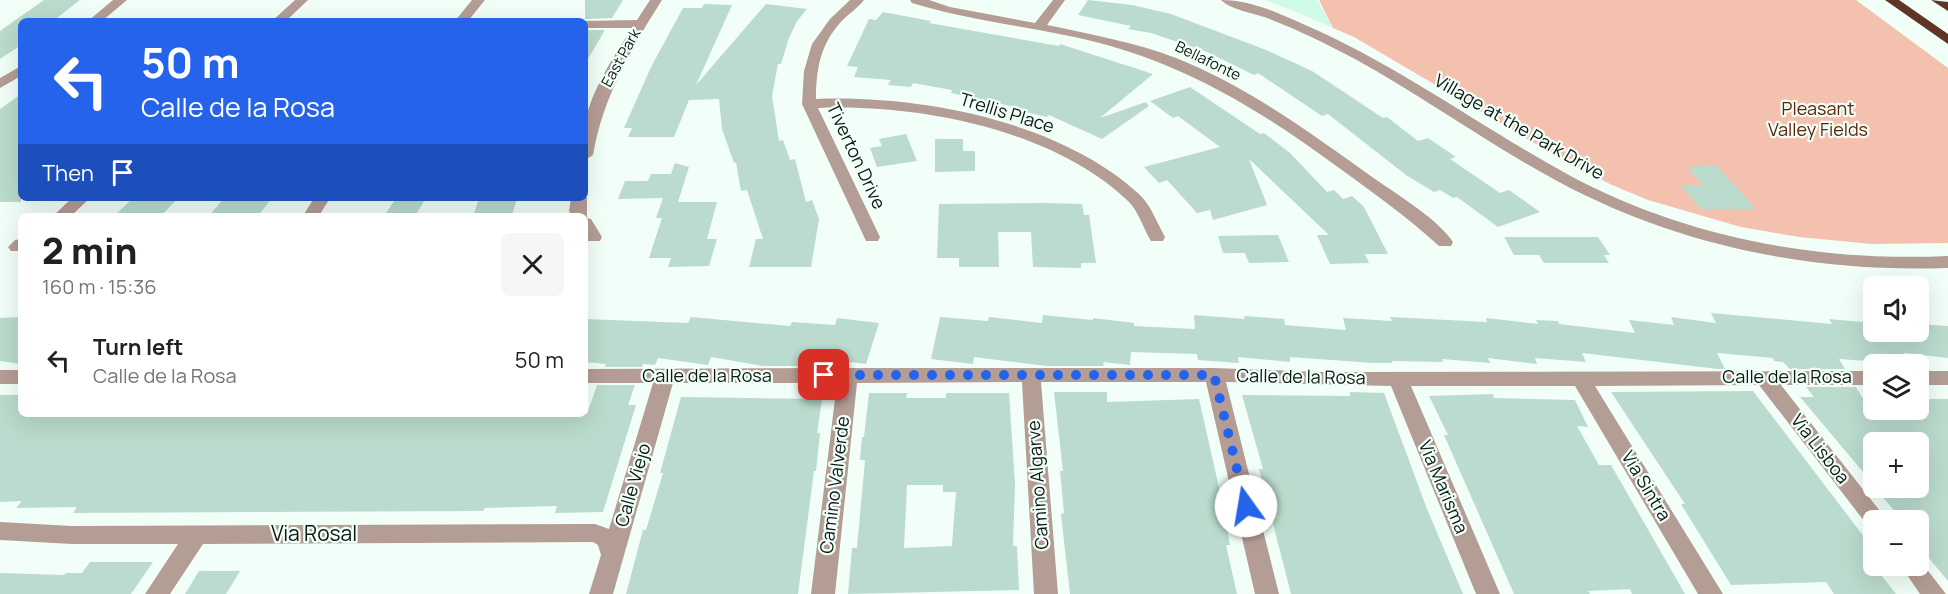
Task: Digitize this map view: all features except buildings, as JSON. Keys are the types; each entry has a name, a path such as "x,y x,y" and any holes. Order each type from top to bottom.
{"highway":[{"path":"1891,0 1948,40"},
{"path":"1938,0 1948,7"}],"street":[{"path":"98,18 121,0"},
{"path":"281,18 302,0"},
{"path":"464,18 479,0"},
{"name":"East Park","path":"588,133 603,91 656,0"},
{"name":"Tiverton Drive","path":"858,0 836,18 816,47 808,84 809,104 872,237"},
{"name":"Bellafonte","path":"916,0 948,10 1108,41 1171,61 1279,117 1410,211 1444,242"},
{"path":"1040,27 1059,0"},
{"name":"Village at the Park Drive","path":"1227,0 1271,14 1327,39 1561,177 1630,210 1709,236 1792,255 1876,263 1948,262"},
{"path":"588,24 641,24"},
{"path":"0,84 18,72"},
{"name":"Trellis Place","path":"809,104 858,102 909,107 977,122 1046,142 1095,167 1135,200 1157,237"},
{"path":"64,213 78,201"},
{"name":"Camino Valverde","path":"823,594 848,375"},
{"path":"1214,375 1267,594"},
{"name":"Calle de la Rosa","path":"588,376 1214,375 1320,379 1863,378"},
{"name":"Calle Viejo","path":"601,594 665,376"},
{"name":"Camino Algarve","path":"1031,376 1046,594"},
{"path":"0,377 18,377"},
{"name":"Via Sintra","path":"1580,377 1711,594"},
{"name":"Via Lisboa","path":"1763,377 1868,510"},
{"path":"1929,378 1948,378"},
{"name":"Via Marisma","path":"1398,379 1488,594"},
{"name":"Via Rosal","path":"0,531 72,536 595,533 608,539 613,557"},
{"path":"157,594 196,535"},
{"path":"1920,576 1934,594"}],"shaded area":[{"path":"1265,0 1317,0 1333,28 1301,14"}],"green space":[{"name":"Pleasant Valley Fields","path":"1319,0 1856,0 1948,68 1948,243 1872,244 1799,237 1741,227 1648,200 1570,164 1354,37 1333,28"}],"route":[{"path":"824,375 1214,375 1246,506"}]}
